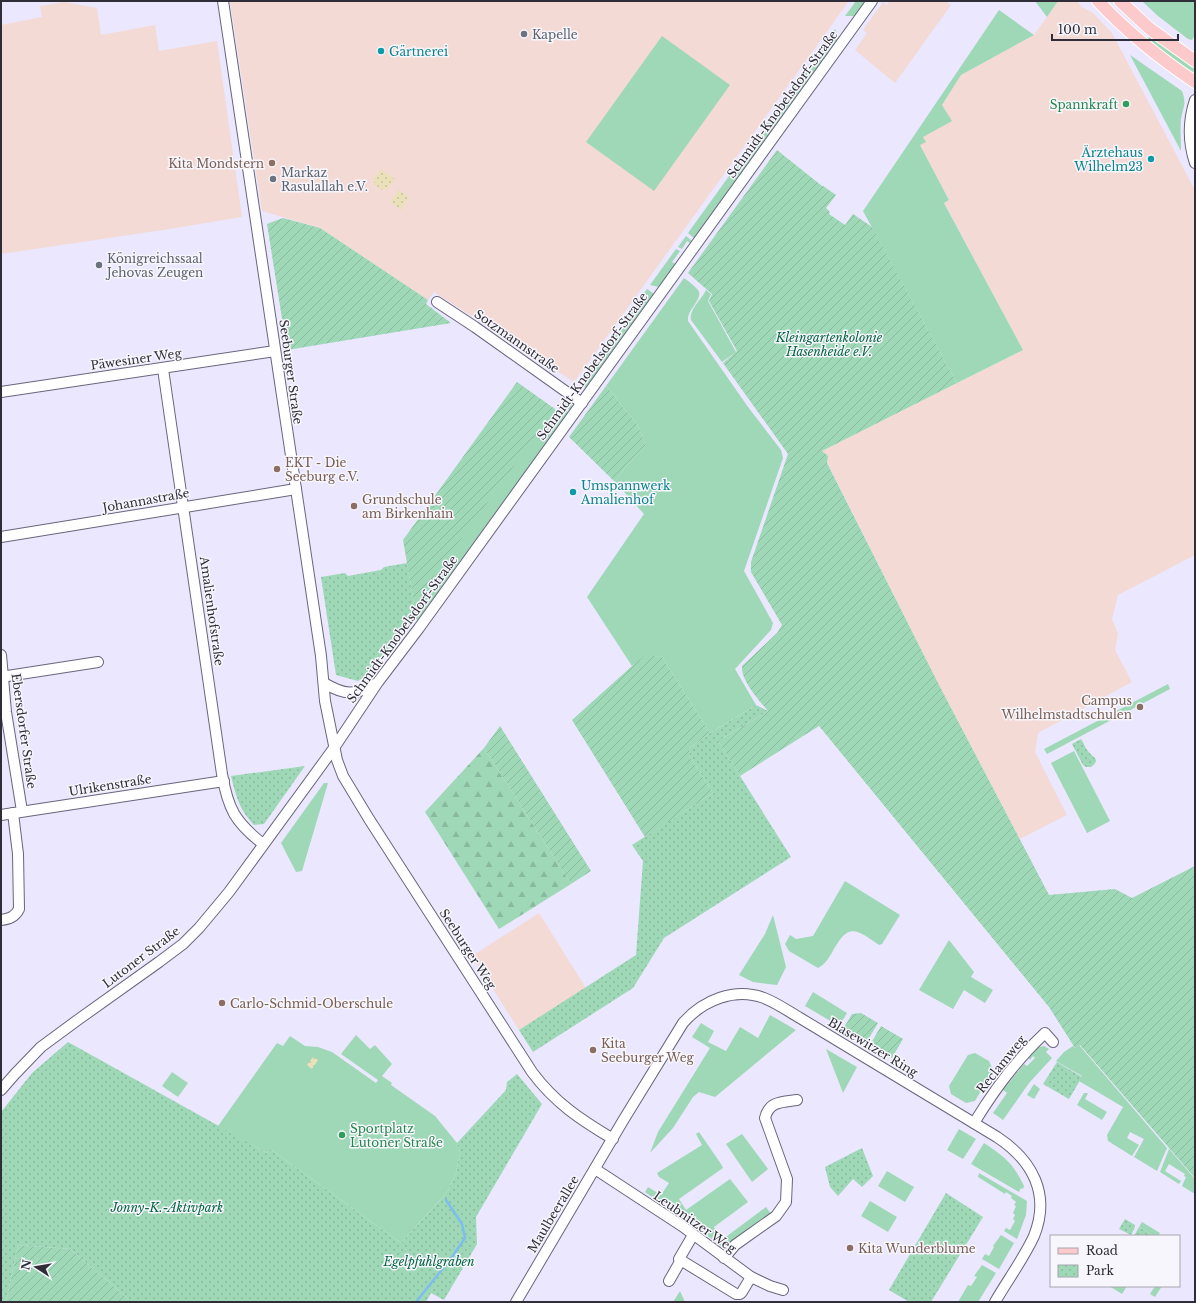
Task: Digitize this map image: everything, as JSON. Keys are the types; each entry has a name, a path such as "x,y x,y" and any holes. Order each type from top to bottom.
{"main road":[{"path":"1098,1 1139,41 1169,65 1195,82"},
{"path":"1120,1 1150,29 1195,61"},
{"path":"1139,41 1150,29"}],"street":[{"name":"Seeburger Straße","path":"223,1 296,489 324,683 326,707 334,748"},
{"name":"Schmidt-Knobelsdorf-Straße","path":"334,748 378,682 419,628 872,1"},
{"path":"1195,100 1191,116 1190,130 1190,144 1195,163"},
{"name":"Sotzmannstraße","path":"437,302 475,327 582,403"},
{"name":"Päwesiner Weg","path":"1,392 163,369 275,351"},
{"name":"Amalienhofstraße","path":"163,369 228,801 238,820 249,834 263,844"},
{"name":"Johannastraße","path":"1,538 296,489"},
{"name":"Ebersdorfer Straße","path":"1,655 17,812 19,909 17,914 10,919 1,920"},
{"path":"2,676 98,662"},
{"path":"324,683 342,692 354,692 364,690 378,682"},
{"name":"Lutoner Straße","path":"1,1090 41,1047 183,944 221,902 334,748"},
{"name":"Seeburger Weg","path":"334,748 343,776 369,819 525,1063 547,1091 559,1103 613,1139"},
{"name":"Ulrikenstraße","path":"1,815 224,781"},
{"name":"Blasewitzer Ring","path":"613,1139 673,1038 694,1010 708,1002 724,996 744,994 772,1002 1007,1143 1025,1160 1034,1176 1039,1193 1040,1213 1034,1234 995,1302"},
{"name":"Reclamweg","path":"974,1123 999,1084 1031,1046 1045,1033 1053,1042"},
{"path":"724,1258 734,1245 776,1216 786,1202 787,1179 765,1118 767,1110 775,1104 798,1100"},
{"name":"Maulbeerallee","path":"516,1302 613,1139"},
{"name":"Leubnitzer Weg","path":"595,1169 693,1235 751,1277 783,1290"},
{"path":"669,1281 681,1260 679,1259 693,1235"},
{"path":"681,1260 736,1294 742,1292 751,1277"}],"shaded area":[{"path":"230,1 849,1 574,382 434,292 428,300 320,228 262,211"},
{"path":"890,1 945,1 951,5 895,83 855,50 867,33 863,30 883,2 887,5"},
{"path":"1058,1 1077,1 1082,7 1093,13 1112,33 1195,190 1195,555 1118,595 1112,619 1118,634 1115,650 1132,682 1038,733 1035,752 1067,815 1020,839 939,685 827,462 828,456 822,451 1023,350 944,202 949,199 920,145 923,137 961,75 1034,35"},
{"path":"64,2 97,8 101,35 155,25 159,51 217,41 242,217 1,254 1,25 42,17 40,6"},
{"path":"539,913 586,988 519,1030 472,956"}],"green space":[{"path":"856,1 866,1 855,16 845,16"},
{"path":"1035,1 1058,1 1047,17"},
{"path":"1142,1 1195,1 1195,35 1192,40 1188,39 1158,16"},
{"path":"999,10 1034,35 961,75 942,105 952,121 923,137 926,142 920,145 949,200 944,203 1023,350 957,383 863,211"},
{"path":"835,29 839,38 694,238 688,233"},
{"path":"662,36 730,85 654,191 586,142"},
{"path":"1150,36 1195,68 1192,74 1146,41"},
{"path":"1130,55 1182,91 1184,105 1181,119 1181,151"},
{"name":"Kleingartenkolonie Hasenheide e.V.","path":"777,150 822,186 836,195 826,208 830,212 829,214 845,225 853,214 872,227 957,383 822,451 828,456 827,463 939,685 1049,895 1115,889 1132,898 1195,866 1195,1178 1080,1045 1075,1048 1049,1007 819,726 740,776 718,741 768,711 747,684 742,672 742,666 777,633 782,625 751,572 751,562 788,454 723,363 737,351 709,301 712,294 688,273"},
{"path":"283,218 320,228 428,300 426,304 451,323 287,350 267,224"},
{"path":"686,236 692,241 690,243 687,241 682,249 678,247"},
{"path":"676,249 680,251 672,262 676,264 659,287 650,285"},
{"path":"684,278 699,292 698,300 690,312 688,321 748,407 781,450 783,458 744,571 773,623 771,630 735,669 756,705 710,733 662,657 646,656 632,666 587,597 644,514 615,482 626,466 646,445 637,424 606,386"},
{"path":"647,289 653,293 653,295 586,388 584,387 587,373"},
{"path":"706,290 711,294 708,301 736,352 722,362 691,320 694,308"},
{"path":"517,382 555,409 414,604 403,540"},
{"path":"606,386 637,424 646,445 626,466 615,482 569,437"},
{"path":"568,398 572,405 570,410 563,406"},
{"path":"561,407 568,412 418,620 410,617 371,673 369,671 358,681 554,409 558,411"},
{"path":"407,563 414,604 358,681 336,675 321,577 345,573 348,576 381,570 384,567"},
{"path":"646,655 662,657 710,733 690,748 689,755 713,793 645,837 572,720"},
{"path":"1168,684 1170,689 1047,754 1044,749"},
{"path":"756,705 768,711 718,741 791,857 664,938 633,988 533,1052 519,1030 636,955 643,861 632,845 713,793 689,755 690,748 710,733"},
{"path":"500,726 591,871 571,884 484,748"},
{"path":"1081,739 1087,750 1096,760 1091,767 1086,767 1083,765 1072,744"},
{"path":"484,748 571,884 499,929 425,812"},
{"path":"1074,751 1110,821 1087,833 1051,763"},
{"path":"305,766 264,824 254,825 239,802 231,776"},
{"path":"324,783 328,783 302,871 296,872 281,843"},
{"path":"845,881 900,915 882,944 879,945 860,933 853,931 846,933 841,938 828,959 818,968 789,951 785,944 790,935 796,939 813,936"},
{"path":"773,915 786,967 777,985 753,982 739,975 765,934"},
{"path":"949,940 974,972 971,977 993,990 985,1003 964,990 953,1009 919,990"},
{"path":"813,992 847,1013 839,1026 805,1006"},
{"path":"861,1013 878,1023 866,1043 843,1029 852,1014"},
{"path":"770,1015 796,1030 715,1097 699,1092 693,1097 673,1128 650,1153 658,1132 710,1048 692,1037 701,1023 714,1031 708,1042 726,1051 740,1027 758,1038"},
{"path":"881,1026 903,1039 892,1058 870,1045"},
{"name":"Sportplatz Lutoner Straße","path":"356,1035 370,1049 375,1045 392,1064 382,1076 392,1083 391,1085 435,1116 457,1143 460,1152 456,1173 448,1191 401,1243 270,1149 267,1153 218,1126 277,1043 283,1046 290,1036 305,1046 318,1047 332,1052 376,1083 378,1080 341,1054"},
{"name":"Jonny-K.-Aktivpark","path":"68,1042 267,1153 270,1149 401,1243 448,1191 456,1173 460,1152 457,1143 506,1090 507,1082 517,1074 542,1104 476,1217 477,1244 444,1300 431,1293 426,1302 132,1302 70,1249 18,1245 6,1302 1,1302 1,1112 32,1073"},
{"path":"1079,1045 1167,1148 1157,1171 1134,1157 1144,1139 1130,1132 1127,1138 1139,1145 1132,1156 1108,1141 1107,1135 1123,1107 1079,1081 1082,1076 1056,1061 1064,1052 1073,1046 1075,1048"},
{"path":"1044,1046 1049,1049 1046,1052 1052,1058 1029,1083 1003,1120 993,1113 1007,1093 1003,1090 1024,1064 1027,1066 1035,1058 1033,1056 1030,1060 1029,1058 1039,1047"},
{"path":"826,1049 857,1067 843,1093"},
{"path":"975,1053 989,1061 993,1070 975,1101 966,1103 951,1094 949,1086 968,1055"},
{"path":"1057,1062 1082,1077 1069,1099 1043,1084"},
{"path":"172,1072 188,1083 178,1097 162,1086"},
{"path":"1034,1084 1040,1089 1034,1099 1027,1095"},
{"path":"1084,1093 1088,1093 1085,1099 1107,1112 1102,1120 1077,1105"},
{"path":"959,1129 976,1139 963,1159 947,1150"},
{"path":"699,1132 723,1168 679,1199 686,1210 730,1179 748,1202 714,1227 723,1239 766,1207 771,1214 726,1249 716,1243 720,1240 715,1235 712,1239 645,1192 648,1187 661,1195 669,1183 659,1177 657,1173 702,1145 696,1134"},
{"path":"742,1134 768,1169 752,1182 726,1144"},
{"path":"984,1143 1008,1161 1024,1186 1023,1189 1021,1188 1019,1192 971,1164"},
{"path":"862,1148 873,1176 862,1187 853,1179 838,1196 830,1187 825,1167"},
{"path":"1169,1149 1195,1179 1195,1194 1182,1186 1186,1177 1184,1176 1185,1174 1169,1164 1165,1171 1181,1181 1179,1184 1160,1172"},
{"path":"887,1171 914,1187 905,1202 878,1186"},
{"path":"979,1173 1027,1201 1026,1215 1017,1239 1004,1231 1006,1228 1010,1230 1015,1221 1013,1219 1015,1215 1013,1213 1016,1202 1011,1198 1012,1196 1006,1192 1005,1194 978,1177"},
{"path":"946,1193 983,1217 931,1302 909,1302 889,1290"},
{"path":"870,1201 897,1217 888,1232 861,1216"},
{"path":"1125,1219 1135,1225 1131,1235 1119,1229"},
{"path":"1142,1222 1160,1233 1159,1235 1152,1235 1139,1227"},
{"path":"1139,1227 1152,1235 1135,1235"},
{"path":"1001,1235 1014,1243 999,1269 982,1259 985,1254 989,1256 994,1247 993,1246"},
{"path":"18,1245 70,1249 132,1302 6,1302"},
{"path":"982,1265 996,1273 978,1302 958,1302 968,1285 971,1286 977,1277 974,1276"},
{"path":"1111,1287 1126,1287 1122,1294"},
{"path":"1154,1287 1161,1287 1155,1297 1150,1294"},
{"path":"680,1291 685,1302 673,1302"}],"sand":[{"path":"381,169 395,179 387,190 384,188 382,190 373,184 375,181 373,180"},
{"path":"399,190 409,197 401,210 390,202"},
{"path":"313,1057 318,1060 312,1069 307,1065"}],"waterway":[{"name":"Egelpfuhlgraben","path":"416,1302 452,1257 465,1238 462,1224 446,1200"}],"place":[{"name":"Kapelle","path":"524,34"},
{"name":"Gärtnerei","path":"381,51"},
{"name":"Spannkraft","path":"1126,104"},
{"name":"Ärztehaus Wilhelm23","path":"1151,159"},
{"name":"Kita Mondstern","path":"272,163"},
{"name":"Markaz Rasulallah e.V.","path":"273,179"},
{"name":"Königreichssaal Jehovas Zeugen","path":"99,265"},
{"name":"EKT - Die Seeburg e.V.","path":"277,469"},
{"name":"Umspannwerk Amalienhof","path":"573,492"},
{"name":"Grundschule am Birkenhain","path":"354,506"},
{"name":"Campus Wilhelmstadtschulen","path":"1140,707"},
{"name":"Carlo-Schmid-Oberschule","path":"222,1003"},
{"name":"Kita Seeburger Weg","path":"593,1050"},
{"name":"Sportplatz Lutoner Straße","path":"342,1135"},
{"name":"Kita Wunderblume","path":"850,1248"}]}
